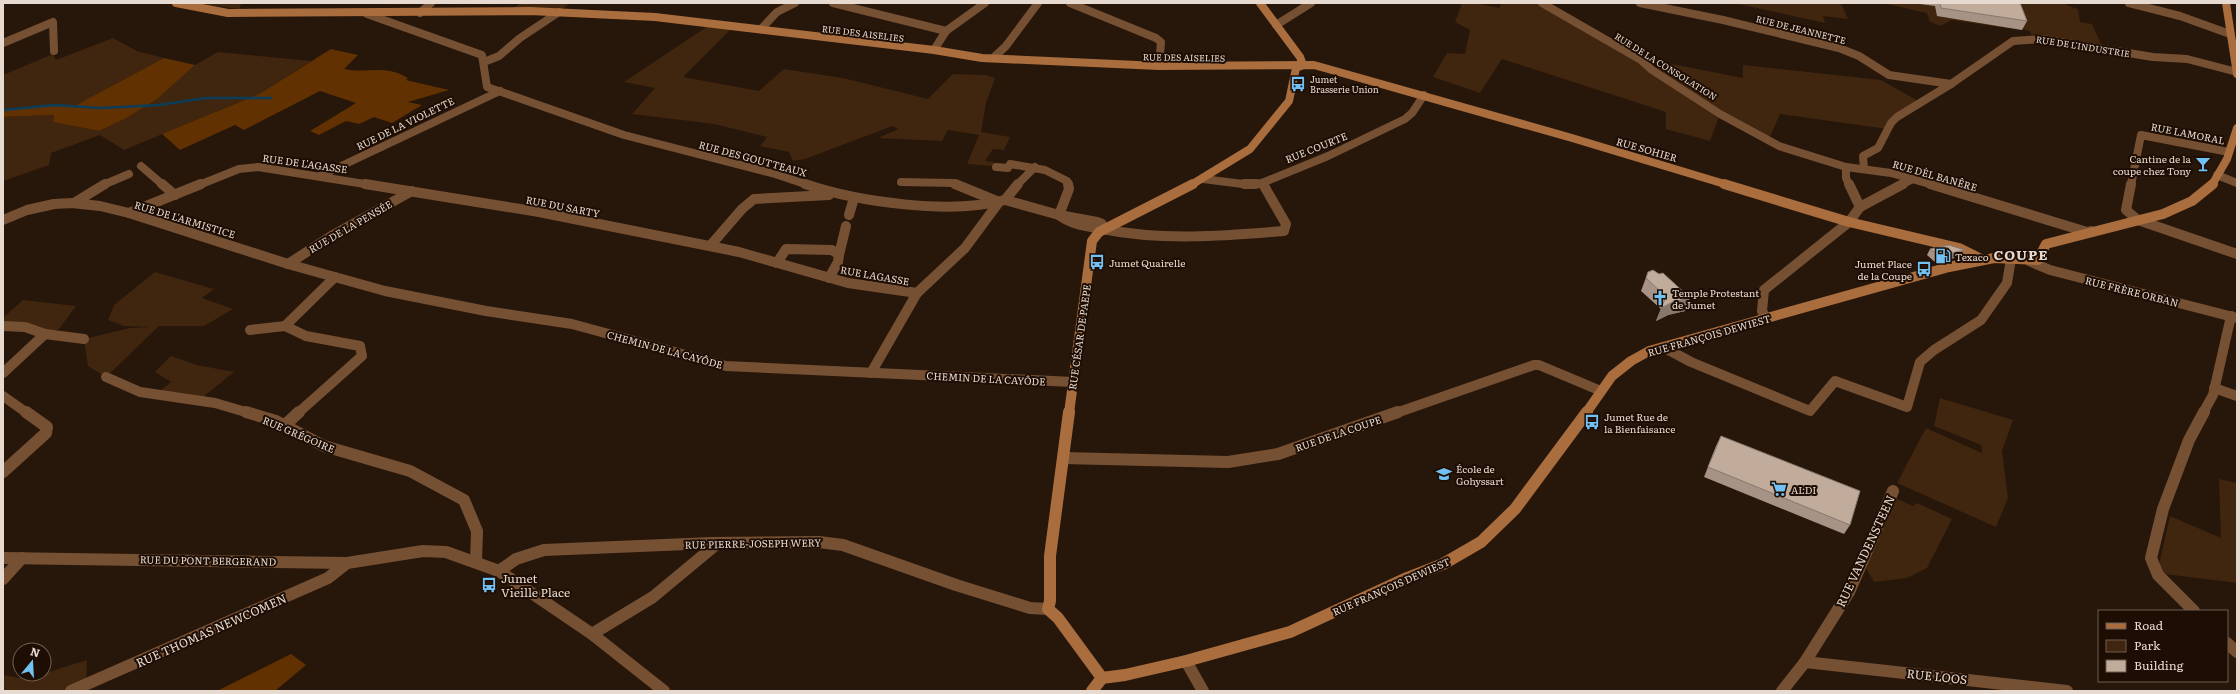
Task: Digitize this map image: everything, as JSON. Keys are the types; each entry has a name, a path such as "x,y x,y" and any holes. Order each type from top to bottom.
{"street":[{"name":"RUE DES AISELIES","path":"176,3 228,13 367,14 420,12 559,12 655,17 993,58 1159,66 1276,67 1303,65"},
{"path":"420,12 431,3"},
{"path":"761,30 777,12 795,3"},
{"path":"833,3 946,31"},
{"path":"934,50 946,31 985,3"},
{"path":"993,58 1006,46 1038,3"},
{"path":"1070,3 1156,38 1161,42 1159,66"},
{"path":"1260,3 1300,57 1303,65"},
{"path":"1276,25 1311,3"},
{"name":"RUE DE LA CONSOLATION","path":"1542,3 1641,60 1652,70 1777,149"},
{"name":"RUE DE JEANNETTE","path":"1640,3 1723,20 1839,48 1859,56 1889,75 1951,84"},
{"path":"2129,3 2180,16 2232,36"},
{"path":"2226,3 2237,73"},
{"path":"367,14 377,19 476,53 484,58 484,62 499,56 520,38 559,12"},
{"path":"3,43 53,22 54,51"},
{"name":"RUE DE L'INDUSTRIE","path":"1864,168 1863,156 1878,148 1891,123 1897,117 1951,84 2013,41 2030,38 2153,57 2187,59 2237,73"},
{"name":"RUE DES GOUTTEAUX","path":"484,62 484,76 487,87 624,135 775,174 834,194 854,198 924,206 983,206 1002,201"},
{"name":"RUE SOHIER","path":"1303,65 1328,68 1424,95 1849,222 1959,248 1983,260"},
{"name":"RUE CÉSAR DE PAEPE","path":"1048,609 1050,601 1050,556 1091,243 1096,234 1203,179 1229,164 1250,149 1260,139 1289,101 1296,68 1303,65"},
{"name":"RUE DE LA VIOLETTE","path":"320,176 478,100 500,91"},
{"name":"RUE COURTE","path":"1203,179 1251,185 1262,183 1328,156 1405,119 1412,113 1424,95"},
{"path":"2029,261 2038,260 2046,244 2091,231 2138,220 2144,221 2165,214 2189,202 2210,187 2229,152 2237,128"},
{"name":"RUE LAMORAL","path":"2138,220 2126,210 2141,135 2229,152"},
{"name":"RUE DÈL BANÊRE","path":"1777,149 1846,167 1864,168 1913,179 2087,232 2091,231"},
{"path":"996,168 1008,168 1010,164 1035,167 1067,180 1069,189 1059,215"},
{"path":"141,166 174,195"},
{"name":"RUE DE L'AGASSE","path":"129,213 239,169 258,167 412,190"},
{"path":"871,373 917,294 965,248 1002,201 1029,171 1035,167"},
{"path":"1846,167 1846,178 1860,206"},
{"path":"74,203 96,188 129,174"},
{"path":"2217,175 2237,184"},
{"path":"1766,318 1762,311 1764,290 1849,222 1860,206 1913,179"},
{"path":"901,182 952,183 1002,201 1059,215 1070,223 1090,229 1130,235 1184,237 1284,231 1286,224 1262,183"},
{"name":"RUE DU SARTY","path":"412,190 539,212 710,246"},
{"name":"RUE DE LA PENSÉE","path":"288,264 333,235 412,190"},
{"path":"710,246 742,209 754,200 776,196 834,194"},
{"path":"849,215 854,198"},
{"name":"RUE DE L'ARMISTICE","path":"3,220 34,208 54,204 74,203 100,206 129,213 288,264"},
{"path":"2138,220 2237,254"},
{"name":"RUE LAGASSE","path":"829,278 838,262 846,226"},
{"name":"RUE LAGASSE","path":"710,246 848,283 917,294"},
{"name":"RUE LAGASSE","path":"778,263 786,249 832,250 839,255"},
{"name":"RUE FRANÇOIS DEWIEST","path":"1102,678 1125,675 1186,661 1290,632 1407,578 1443,564 1481,542 1515,509 1612,376 1631,361 1663,347 1949,267 1994,258 2029,261"},
{"path":"1663,347 1691,362 1810,411 1835,381 1907,407 1920,362 1934,350 1981,320 2008,283 2011,259"},
{"name":"RUE FRÈRE ORBAN","path":"2029,261 2050,270 2234,317"},
{"name":"CHEMIN DE LA CAYÔDE","path":"288,264 385,290 478,309 572,324 726,366 1072,382"},
{"path":"285,326 335,277"},
{"path":"2193,610 2158,575 2151,558 2163,509 2189,440 2213,395 2234,317"},
{"path":"3,326 25,327 45,334 84,339"},
{"path":"250,330 285,326 306,336 360,346 362,356 284,426"},
{"path":"3,373 45,334"},
{"name":"RUE DE LA COUPE","path":"1063,458 1228,462 1278,454 1534,365 1540,365 1601,391"},
{"name":"RUE GRÉGOIRE","path":"106,377 140,392 215,403 284,426 324,446 410,471 464,500 477,531 476,562"},
{"path":"2214,388 2237,396"},
{"path":"3,396 47,427 46,433 3,472"},
{"name":"RUE VANDENSTEEN","path":"1782,691 1805,662 1849,592 1893,491"},
{"name":"RUE PIERRE-JOSEPH WERY","path":"499,571 516,559 532,552 545,550 718,543 819,542 843,546 964,588 1030,608 1048,609"},
{"path":"592,634 653,597 718,543"},
{"name":"RUE DU PONT BERGERAND","path":"3,558 346,563 413,553 446,552 499,571 592,634 664,691"},
{"path":"3,579 22,558"},
{"name":"RUE THOMAS NEWCOMEN","path":"71,691 328,578 346,563"},
{"path":"1048,609 1058,618 1102,678 1092,691"},
{"path":"2228,643 2237,652"},
{"path":"1186,661 1203,691"},
{"name":"RUE LOOS","path":"1805,662 2068,691"}],"green space":[{"path":"194,3 242,3 239,9"},
{"path":"521,3 570,3 561,10 511,10"},
{"path":"1462,3 1476,3 1499,8 1502,3 1542,3 1652,68 1672,64 1743,78 1743,65 1881,80 1918,101 1887,129 1780,114 1768,141 1720,114 1710,141 1666,129 1666,112 1502,59 1480,93 1433,77 1447,53 1465,54 1470,30 1455,22"},
{"path":"1734,3 1841,3 1848,19 1823,16 1825,23"},
{"path":"1882,3 2066,3 2066,5 2078,9 2080,22 2092,24 2101,44 2031,34 2030,31 2022,29 1951,20 1941,26 1930,22 1927,13"},
{"path":"711,24 734,26 683,77 759,91 784,69 843,78 928,99 953,74 986,75 995,78 986,103 981,132 1010,137 1004,150 993,149 985,161 994,162 992,166 967,164 979,135 948,130 942,141 878,138 898,129 893,126 805,159 793,161 789,152 760,146 767,137 714,124 632,114 655,88 624,82"},
{"path":"113,38 137,51 164,58 74,106 54,105 3,110 3,75 53,54 56,60"},
{"path":"218,52 311,61 259,94 124,150 100,135 51,153 49,165 3,181 3,117 54,115 53,122 99,131 125,119 156,99 195,65"},
{"path":"155,272 214,289 202,298 233,309 204,326 159,326 106,377 88,366 84,339 130,328 150,327 124,326 108,320 114,305"},
{"path":"23,300 76,306 59,329 45,334 3,326 3,318"},
{"path":"171,356 197,365 234,372 203,397 160,391 171,382 155,372"},
{"path":"1940,398 2013,420 2002,451 2008,498 1996,527 1897,483 1926,428 1982,453 1981,445 1934,426"},
{"path":"2219,479 2237,483 2237,583 2157,573 2170,516 2221,538"},
{"path":"1891,496 1913,506 1917,503 1952,519 1927,568 1907,578 1874,582 1862,561"},
{"path":"87,660 86,684 71,691 3,691 3,675 12,677 12,682 52,682 52,671"}],"shaded area":[{"path":"331,49 358,55 344,69 391,71 408,78 406,80 449,90 408,102 422,105 392,123 374,117 359,124 346,121 319,135 310,131 356,103 320,91 244,130 235,125 180,150 162,134 259,94"},
{"path":"164,58 195,65 157,99 125,119 99,131 53,122 54,115 3,117 3,110 54,105 74,106"},
{"path":"291,654 306,665 275,691 217,691"}],"building":[{"path":"1940,3 2020,3 2027,21 1941,8"},
{"path":"1949,245 1965,250 1940,256 1930,249"},
{"path":"1653,270 1659,274 1663,273 1690,298 1673,302 1661,308 1666,297 1646,278 1648,272"},
{"name":"ALDI","path":"1721,436 1860,491 1850,525 1708,467"}],"waterway":[{"path":"3,110 54,105 101,108 159,105 206,98 271,98"}],"place":[{"name":"Jumet Brasserie Union","path":"1298,84"},
{"name":"Cantine de la coupe chez Tony","path":"2203,164"},
{"name":"Texaco","path":"1943,256"},
{"name":"Jumet Quairelle","path":"1097,262"},
{"name":"Jumet Place de la Coupe","path":"1924,269"},
{"name":"Temple Protestant de Jumet","path":"1660,298"},
{"name":"Jumet Rue de la Bienfaisance","path":"1592,422"},
{"name":"École de Gohyssart","path":"1444,474"},
{"name":"ALDI","path":"1779,489"},
{"name":"Jumet Vieille Place","path":"489,585"}],"district":[{"name":"COUPE","path":"2021,254"}]}
